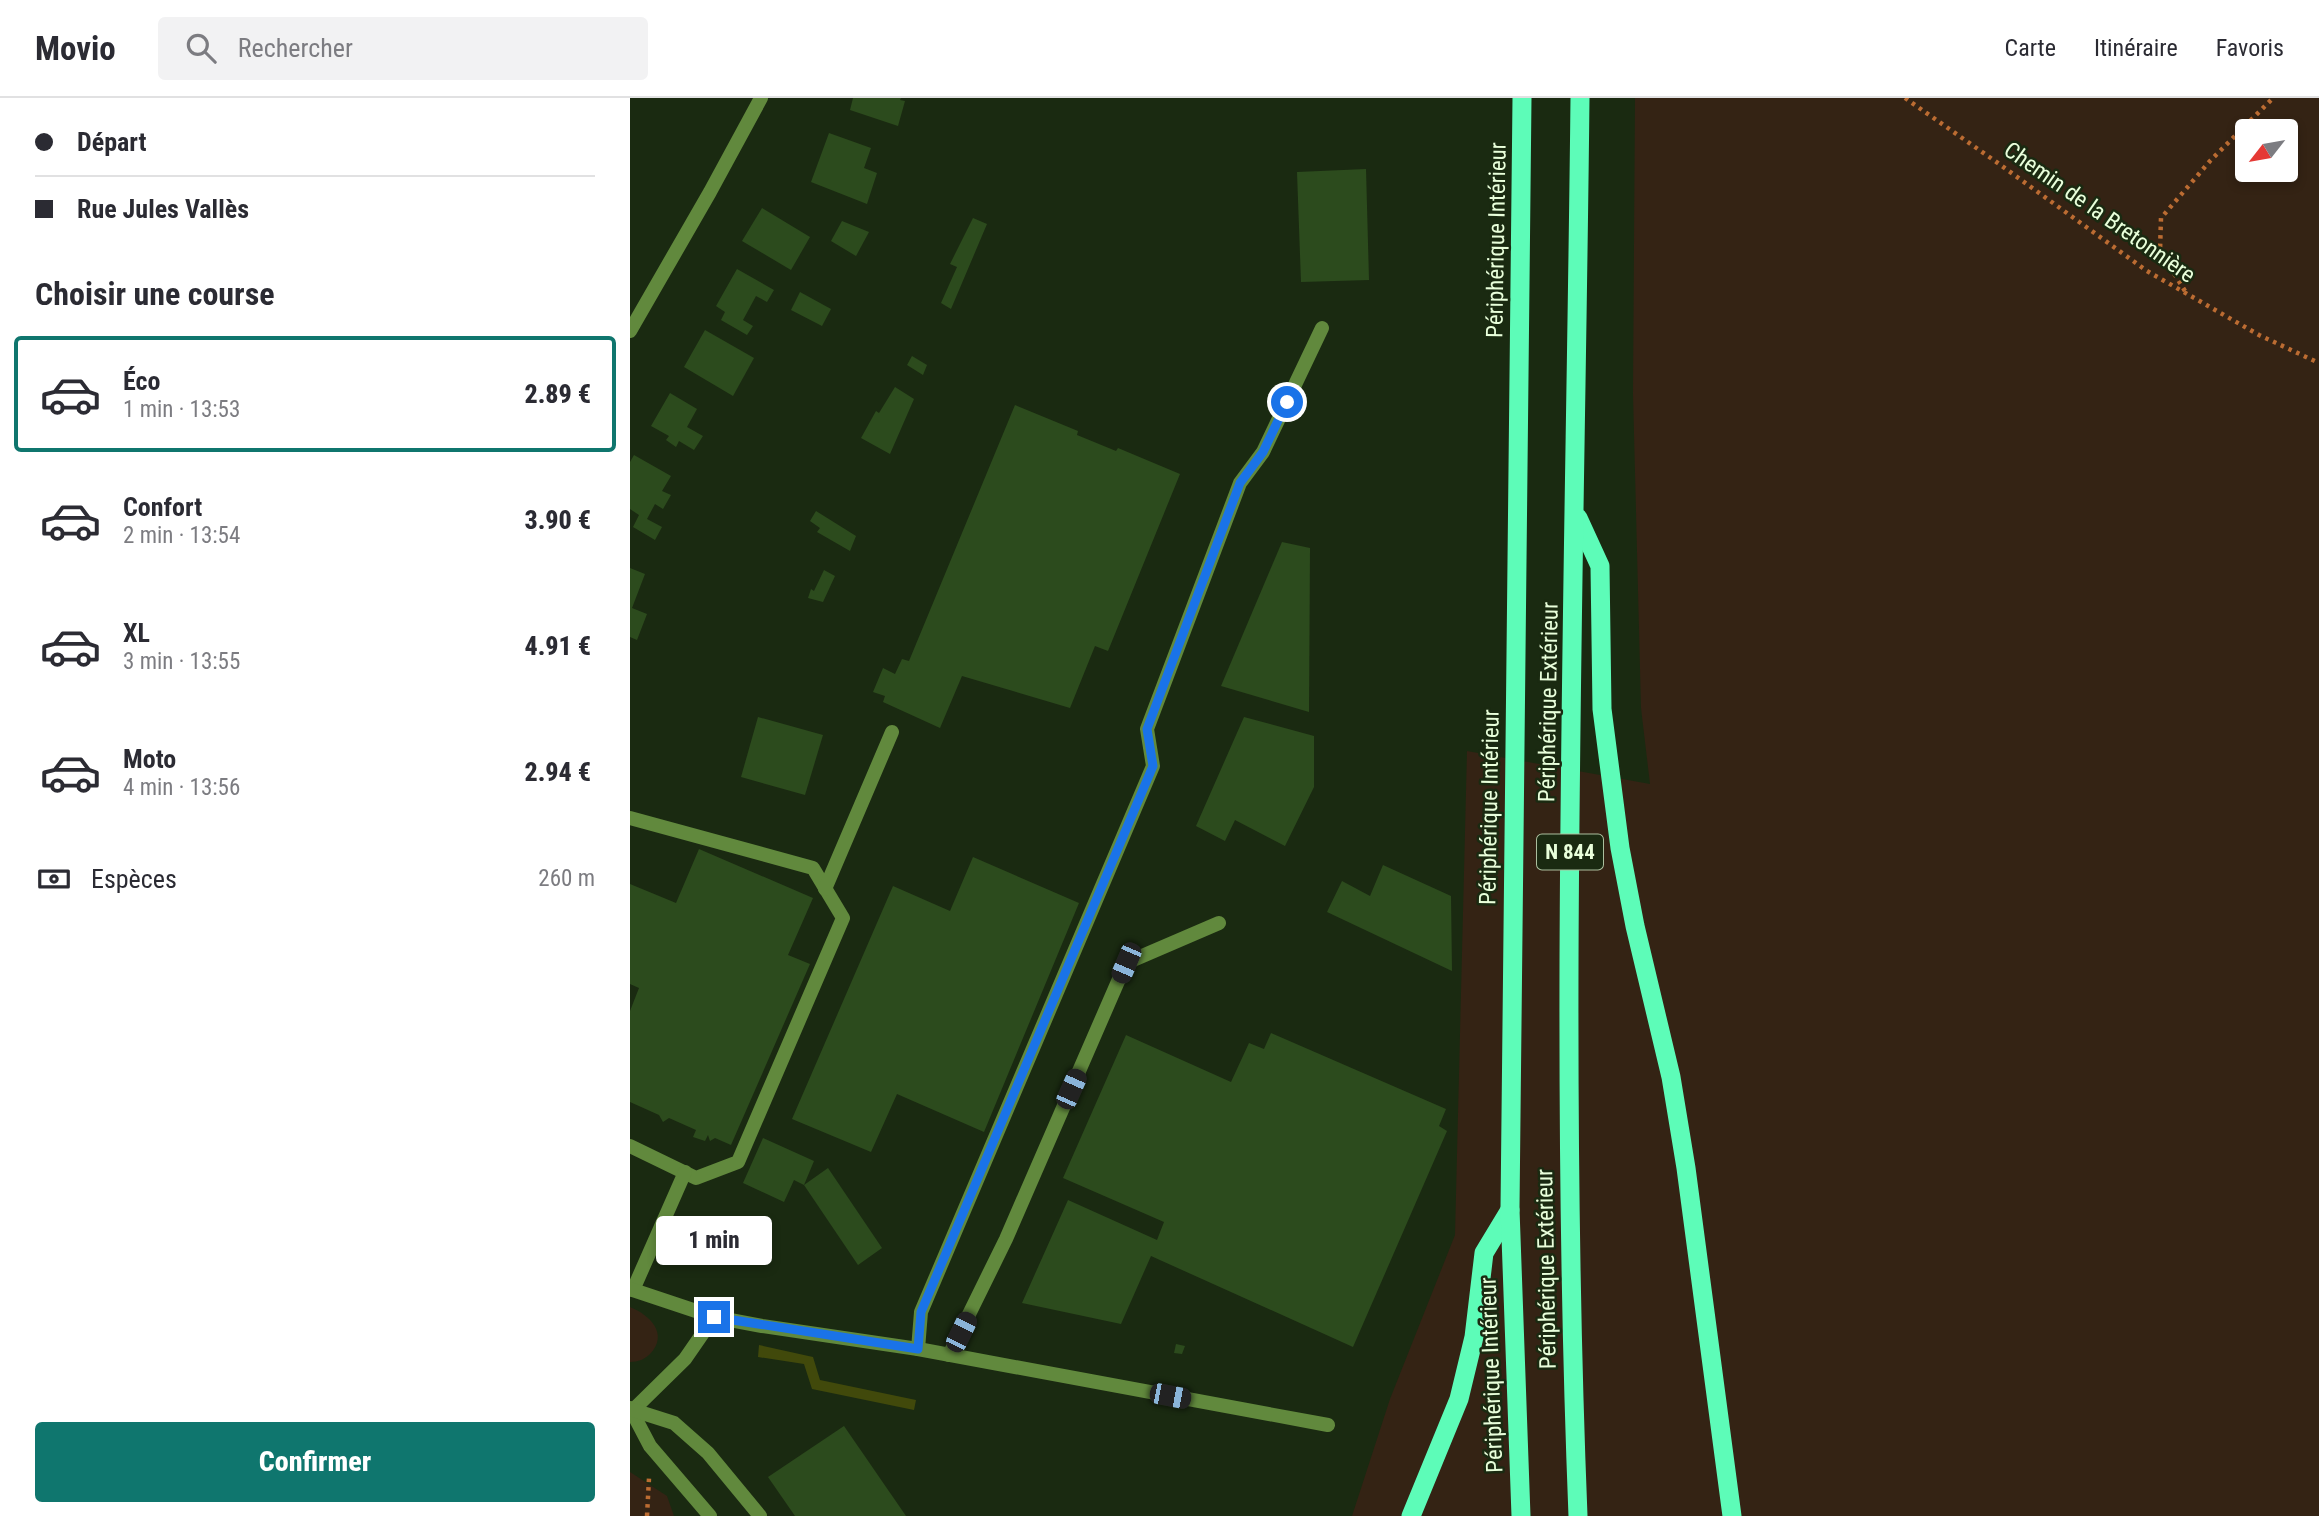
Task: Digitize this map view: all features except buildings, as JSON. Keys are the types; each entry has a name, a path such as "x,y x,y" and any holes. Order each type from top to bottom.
{"highway":[{"name":"Périphérique Intérieur","path":"1521,1516 1510,1209 1522,98"},
{"name":"Périphérique Extérieur","path":"1578,1516 1568,1191 1580,98"},
{"path":"1575,513 1600,566 1602,709 1620,848 1635,926 1671,1077 1686,1168 1732,1516"},
{"path":"1411,1516 1459,1399 1474,1337 1484,1253 1510,1209"}],"street":[{"path":"630,331 761,98"},
{"path":"918,1349 921,1312 1153,766 1147,729 1240,483 1263,452 1322,328"},
{"path":"825,889 892,732"},
{"path":"630,818 813,868 844,918 738,1162 696,1178 630,1146"},
{"path":"949,1355 1006,1240 1126,963 1219,923"},
{"path":"684,1172 631,1290 714,1317 918,1349 1328,1425"},
{"path":"631,1409 685,1359 714,1317"},
{"path":"631,1409 650,1446 710,1516"},
{"path":"631,1409 674,1423 708,1453 760,1516"}],"path":[{"name":"Chemin de la Bretonnière","path":"1905,98 2147,271 2259,335 2319,363"},
{"path":"2187,294 2160,250 2161,218 2210,161 2273,98"},
{"path":"647,1516 649,1474"}],"shaded area":[{"path":"1635,98 2319,98 2319,1516 1352,1516 1390,1399 1455,1235 1467,751 1650,784 1641,708 1633,394"},
{"path":"630,1307 650,1320 655,1326 658,1339 648,1356 630,1362"},
{"path":"759,1345 813,1357 820,1380 916,1400 914,1410 812,1389 804,1364 758,1357"},
{"path":"630,1472 667,1496 674,1516 630,1516"}],"route":[{"path":"714,1317 918,1349 921,1312 1153,766 1147,729 1240,483 1263,452 1287,402"}]}
